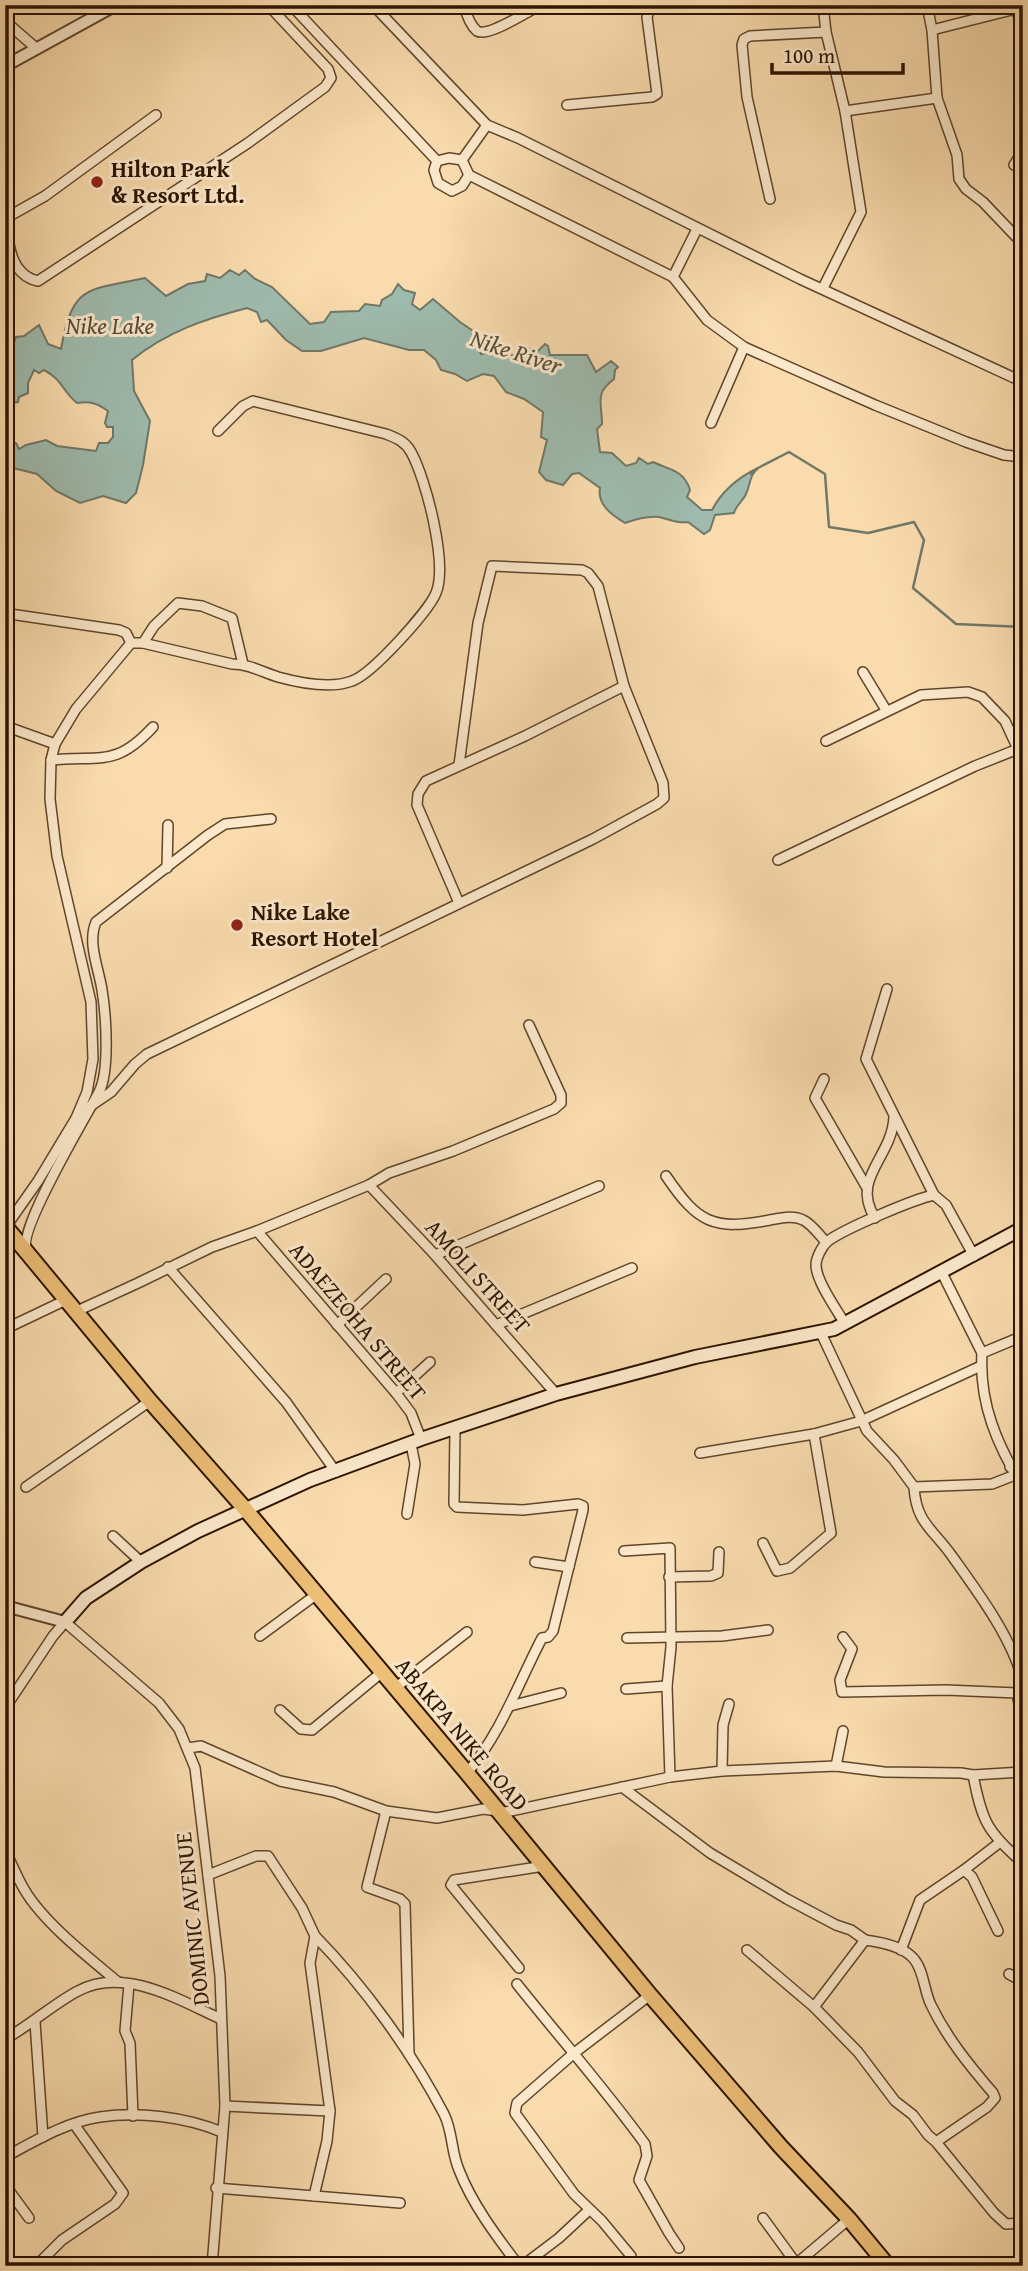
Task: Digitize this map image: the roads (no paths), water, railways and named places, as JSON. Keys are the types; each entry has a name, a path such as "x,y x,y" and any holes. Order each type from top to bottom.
{"main road":[{"name":"ABAKPA NIKE ROAD","path":"5,1227 150,1401 317,1594 650,1995 780,2147 849,2218 888,2266"},
{"path":"65,1622 86,1598 141,1562 198,1531 310,1480 556,1394 695,1357 821,1333 845,1324 1023,1228"}],"street":[{"path":"5,66 117,5"},
{"path":"156,115 45,196 6,217 6,230 15,267 22,275 38,281 248,143 325,87 331,78 328,69 268,5"},
{"path":"291,5 437,161"},
{"path":"373,5 488,125 696,229 1023,382"},
{"path":"464,5 468,18 477,30 482,32 530,11"},
{"path":"567,105 652,97 657,93 647,17 651,5"},
{"path":"822,5 845,111 861,212 822,288"},
{"path":"927,5 932,30 937,99 955,146 958,179 965,190 983,202 1023,244"},
{"path":"932,30 1018,8 1023,21"},
{"path":"5,21 37,49"},
{"path":"769,199 747,97 742,45 744,39 750,36 826,32"},
{"path":"845,111 937,99"},
{"path":"462,160 488,125"},
{"path":"1014,165 1023,151"},
{"path":"437,161 449,158 462,160"},
{"path":"462,160 469,175 673,277 707,320 744,347 966,442 1004,455 1023,457"},
{"path":"437,161 435,170 438,183 452,191 462,186 469,175"},
{"path":"673,277 696,229"},
{"path":"711,424 744,347"},
{"path":"131,643 143,643 232,664 243,664 280,677 331,686 353,681 372,670 436,594 441,576 439,543 420,476 411,452 402,440 253,401 243,406 218,431"},
{"path":"89,1107 111,1092 147,1054 593,839 664,798 663,783 624,686 598,586 588,573 582,570 492,566 478,623 459,765"},
{"path":"143,643 154,626 178,603 202,606 232,618 243,664"},
{"path":"5,625 7,612 118,630 126,633 131,643"},
{"path":"5,1227 38,1181 76,1118 87,1092 93,1059 91,1002 57,856 50,799 51,760 55,744 76,709 131,643"},
{"path":"863,672 886,710"},
{"path":"459,903 417,804 418,794 426,781 525,736 624,686"},
{"path":"826,741 920,695 973,692 993,707 1005,721 1023,766"},
{"path":"5,726 55,744"},
{"path":"51,760 119,755 131,748 153,727"},
{"path":"778,860 975,766 1018,750"},
{"path":"74,1307 24,1244 45,1190 100,1090 106,1040 103,993 92,938 94,926 98,919 225,824 271,820"},
{"path":"167,868 168,825"},
{"path":"887,989 866,1059 934,1195 946,1205 974,1256"},
{"path":"5,1329 138,1283 212,1247 369,1185 389,1173 453,1151 554,1109 561,1103 561,1095 529,1025"},
{"path":"824,1079 815,1098 867,1188"},
{"path":"875,1218 866,1202 867,1188 894,1132 894,1115"},
{"path":"666,1176 685,1203 711,1222 753,1223 785,1217 796,1218 803,1220 826,1242"},
{"name":"AMOLI STREET","path":"369,1185 435,1255 556,1394"},
{"path":"435,1255 598,1186"},
{"path":"845,1324 816,1267 818,1256 826,1242 925,1196 934,1195"},
{"name":"ADAEZEOHA STREET","path":"257,1231 396,1392 411,1413 416,1442"},
{"path":"168,1267 286,1402 337,1472"},
{"path":"496,1325 632,1269"},
{"path":"942,1273 982,1353 981,1366 989,1421 999,1445 1023,1487"},
{"path":"337,1325 386,1279"},
{"path":"821,1333 866,1432 914,1487 915,1503 921,1518 950,1552 992,1614 1023,1681 1017,1693 1023,1724"},
{"path":"982,1353 1023,1336"},
{"path":"396,1392 430,1362"},
{"path":"700,1453 814,1434 861,1421 981,1366"},
{"path":"26,1487 150,1401"},
{"path":"455,1429 454,1503 457,1507 523,1510 578,1504 583,1506 553,1630 548,1637 542,1638 510,1706 479,1759 467,1773"},
{"path":"763,1544 776,1571 783,1571 831,1533 814,1434"},
{"path":"407,1514 416,1442"},
{"path":"914,1487 992,1484 1013,1471 1023,1459"},
{"path":"113,1536 141,1562"},
{"path":"624,1551 670,1548 671,1636 667,1686 670,1777"},
{"path":"669,1577 710,1576 718,1573 719,1552"},
{"path":"535,1562 569,1567"},
{"path":"260,1636 317,1594"},
{"path":"5,1606 65,1622 5,1708"},
{"name":"DOMINIC AVENUE","path":"65,1622 159,1703 179,1729 188,1748 199,1788 220,1976 225,2106 216,2188 212,2266"},
{"path":"627,1638 722,1636 768,1630"},
{"path":"395,1688 467,1632"},
{"path":"843,1637 852,1649 840,1680 842,1692 946,1690 1017,1693"},
{"path":"280,1710 301,1729 312,1730 381,1673"},
{"path":"626,1689 667,1686"},
{"path":"510,1706 561,1693"},
{"path":"722,1771 723,1725 729,1704"},
{"path":"836,1766 843,1731"},
{"path":"188,1748 201,1746 280,1780 334,1792 386,1811 437,1818 483,1809 506,1812 670,1777 722,1771 836,1766 884,1772 974,1775 1023,1772"},
{"path":"974,1775 979,1804 986,1823 999,1843 1023,1863"},
{"path":"622,1787 710,1853 787,1899 851,1930 865,1940 881,1942 913,1957 943,2029 995,2098 987,2107 936,2142"},
{"path":"386,1811 367,1886 400,1899 405,1904 409,2056"},
{"path":"901,1950 920,1899 999,1843"},
{"path":"5,1849 24,1890 39,1910 85,1955 118,1982"},
{"path":"208,1875 256,1856 268,1856 302,1908 315,1936 364,1989 409,2056 444,2114 452,2134 458,2168 467,2189 518,2263"},
{"path":"519,1968 451,1885 454,1880 544,1866"},
{"path":"964,1870 972,1877 998,1931"},
{"path":"314,2196 327,2141 330,2111 310,1963 315,1936"},
{"path":"814,2007 865,1940"},
{"path":"747,1950 814,2007 858,2052 895,2101 913,2115 994,2213 1006,2224 1023,2223"},
{"path":"1009,1974 1023,1982"},
{"path":"5,2039 35,2022 78,1991 101,1981 159,1991 222,2019"},
{"path":"129,1984 125,2031 130,2043 132,2116"},
{"path":"517,1984 591,2073 645,2144 647,2156 639,2180 668,2234 679,2248"},
{"path":"631,2256 602,2221 573,2194 515,2113 517,2104 573,2054 650,1995"},
{"path":"35,2022 43,2137"},
{"path":"225,2106 330,2111"},
{"path":"5,2157 43,2137 101,2116 132,2116 202,2124 222,2132"},
{"path":"36,2266 62,2240 115,2204 122,2193 74,2124"},
{"path":"5,2185 29,2218"},
{"path":"216,2188 400,2203"},
{"path":"505,2266 518,2263 559,2238 589,2210"},
{"path":"763,2218 797,2265 849,2218"}],"water":[{"name":"Nike Lake","path":"230,270 239,275 245,270 255,279 272,287 310,324 324,322 331,312 359,311 365,304 380,306 382,300 392,294 398,284 404,290 415,293 412,304 420,310 433,299 479,335 475,341 481,354 499,348 507,356 519,354 527,348 538,351 545,344 550,355 587,355 596,372 611,361 618,367 614,379 601,394 602,424 597,429 600,452 612,453 626,466 636,463 639,458 648,464 653,462 680,474 690,490 687,497 702,510 712,510 732,485 758,468 734,513 715,515 710,530 704,534 688,522 659,517 625,523 603,504 600,488 579,473 572,474 563,485 546,480 539,472 547,440 541,437 543,412 524,399 506,392 494,376 483,374 467,381 441,370 436,360 424,350 409,350 364,338 321,351 302,351 286,340 267,320 261,322 257,312 247,308 186,328 158,342 132,360 134,391 150,421 136,493 126,503 103,496 80,503 56,491 37,474 5,466 5,440 16,443 19,449 46,440 57,446 96,451 99,443 108,443 113,437 113,427 107,427 105,423 108,411 93,403 77,403 55,378 44,370 39,373 34,370 28,383 28,393 19,397 18,402 5,404 5,352 10,354 16,337 24,336 39,325 48,344 61,349 71,312 78,301 96,289 145,278 166,296 188,284 205,281 207,274 220,278"}],"waterway":[{"name":"Nike River","path":"751,474 789,452 825,474 829,527 868,533 914,522 924,540 913,588 956,624 1023,627"}],"place":[{"name":"Hilton Park & Resort Ltd.","path":"97,182"},
{"name":"Nike Lake Resort Hotel","path":"237,925"}]}
